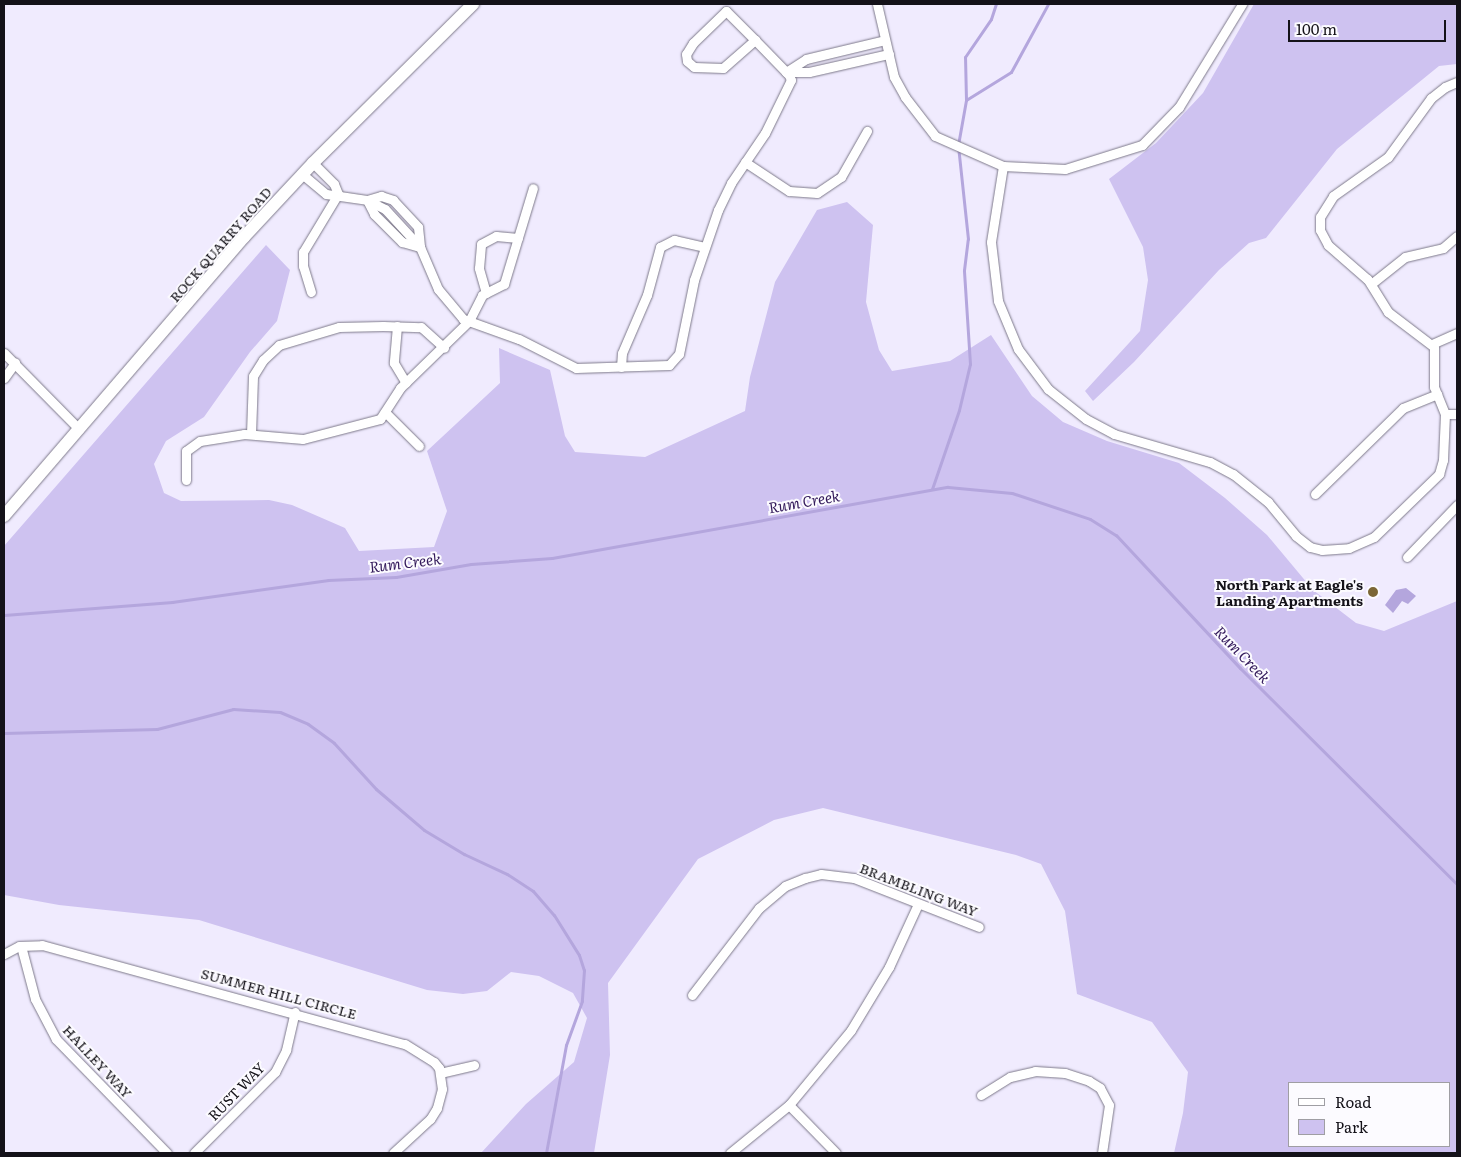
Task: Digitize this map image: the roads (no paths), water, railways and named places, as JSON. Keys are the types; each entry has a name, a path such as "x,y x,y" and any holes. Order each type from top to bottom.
{"street":[{"name":"ROCK QUARRY ROAD","path":"4,516 218,266 302,174 473,4"},
{"path":"877,4 894,77 905,97 935,136 1003,166 1065,169 1142,145 1178,107 1242,4"},
{"path":"302,174 326,194 338,194 367,200 381,196 393,200 418,227 420,247 438,289 459,316 519,339 576,368 665,366 676,361 704,247 727,192 790,88 791,78 755,40 726,11 690,46 687,61 694,68 723,68 755,40"},
{"path":"786,72 806,59 885,40"},
{"path":"786,72 810,72 889,54"},
{"path":"1003,166 990,242 992,271 1006,324 1039,378 1065,405 1114,434 1210,462 1233,474 1268,502 1296,536 1310,547 1322,550 1349,548 1374,537 1439,474 1443,460 1445,414 1436,394 1433,376 1436,356 1432,344 1388,312 1372,284 1324,240 1319,223 1322,210 1333,196 1388,158 1426,104 1444,87 1457,82"},
{"path":"745,162 789,191 817,193 841,177 867,131"},
{"path":"313,163 334,184 338,194"},
{"path":"186,480 185,454 190,446 221,436 251,434 303,439 373,422 386,412 406,383 444,348 469,321 486,293 504,284 533,188"},
{"path":"311,292 303,252 338,194"},
{"path":"367,200 374,214 402,242 420,247"},
{"path":"486,293 479,268 481,244 496,236 518,238"},
{"path":"1372,284 1405,257 1443,248 1457,236"},
{"path":"620,367 622,353 645,301 660,248 674,240 704,247"},
{"path":"251,434 253,376 274,348 339,327 397,326 425,329 444,348"},
{"path":"397,326 394,362 406,383"},
{"path":"1432,344 1457,333"},
{"path":"4,353 79,429"},
{"path":"4,378 15,363"},
{"path":"1315,494 1403,408 1436,394"},
{"path":"386,412 419,446"},
{"path":"1445,414 1457,414"},
{"path":"1407,557 1457,505"},
{"name":"BRAMBLING WAY","path":"692,995 759,908 785,886 820,874 854,878 979,927"},
{"path":"730,1153 789,1105 865,1010 890,967 918,904"},
{"name":"SUMMER HILL CIRCLE","path":"4,954 21,946 42,945 95,957 405,1044 434,1062 440,1073"},
{"name":"HALLEY WAY","path":"21,946 35,999 56,1039 167,1153"},
{"name":"RUST WAY","path":"194,1153 275,1072 286,1050 295,1012"},
{"path":"393,1153 437,1108 442,1089 440,1073 474,1065"},
{"path":"981,1095 1010,1077 1029,1072 1057,1072 1089,1081 1100,1088 1109,1105 1102,1153"},
{"path":"789,1105 836,1153"}],"waterway":[{"path":"932,489 959,410 970,364 964,270 968,239 958,145 966,100 965,57 991,19 996,4"},
{"path":"966,100 1011,72 1048,4"},
{"name":"Rum Creek","path":"4,615 172,602 328,580 396,577 471,564 552,558 948,487 1012,493 1090,519 1116,535 1240,668 1457,884"},
{"path":"4,733 157,729 233,709 280,712 308,724 334,743 376,789 424,830 464,854 507,874 533,891 554,915 579,955 584,970 582,1001 566,1045 546,1153"}],"place":[{"name":"North Park at Eagle's Landing Apartments","path":"1373,592"}]}
